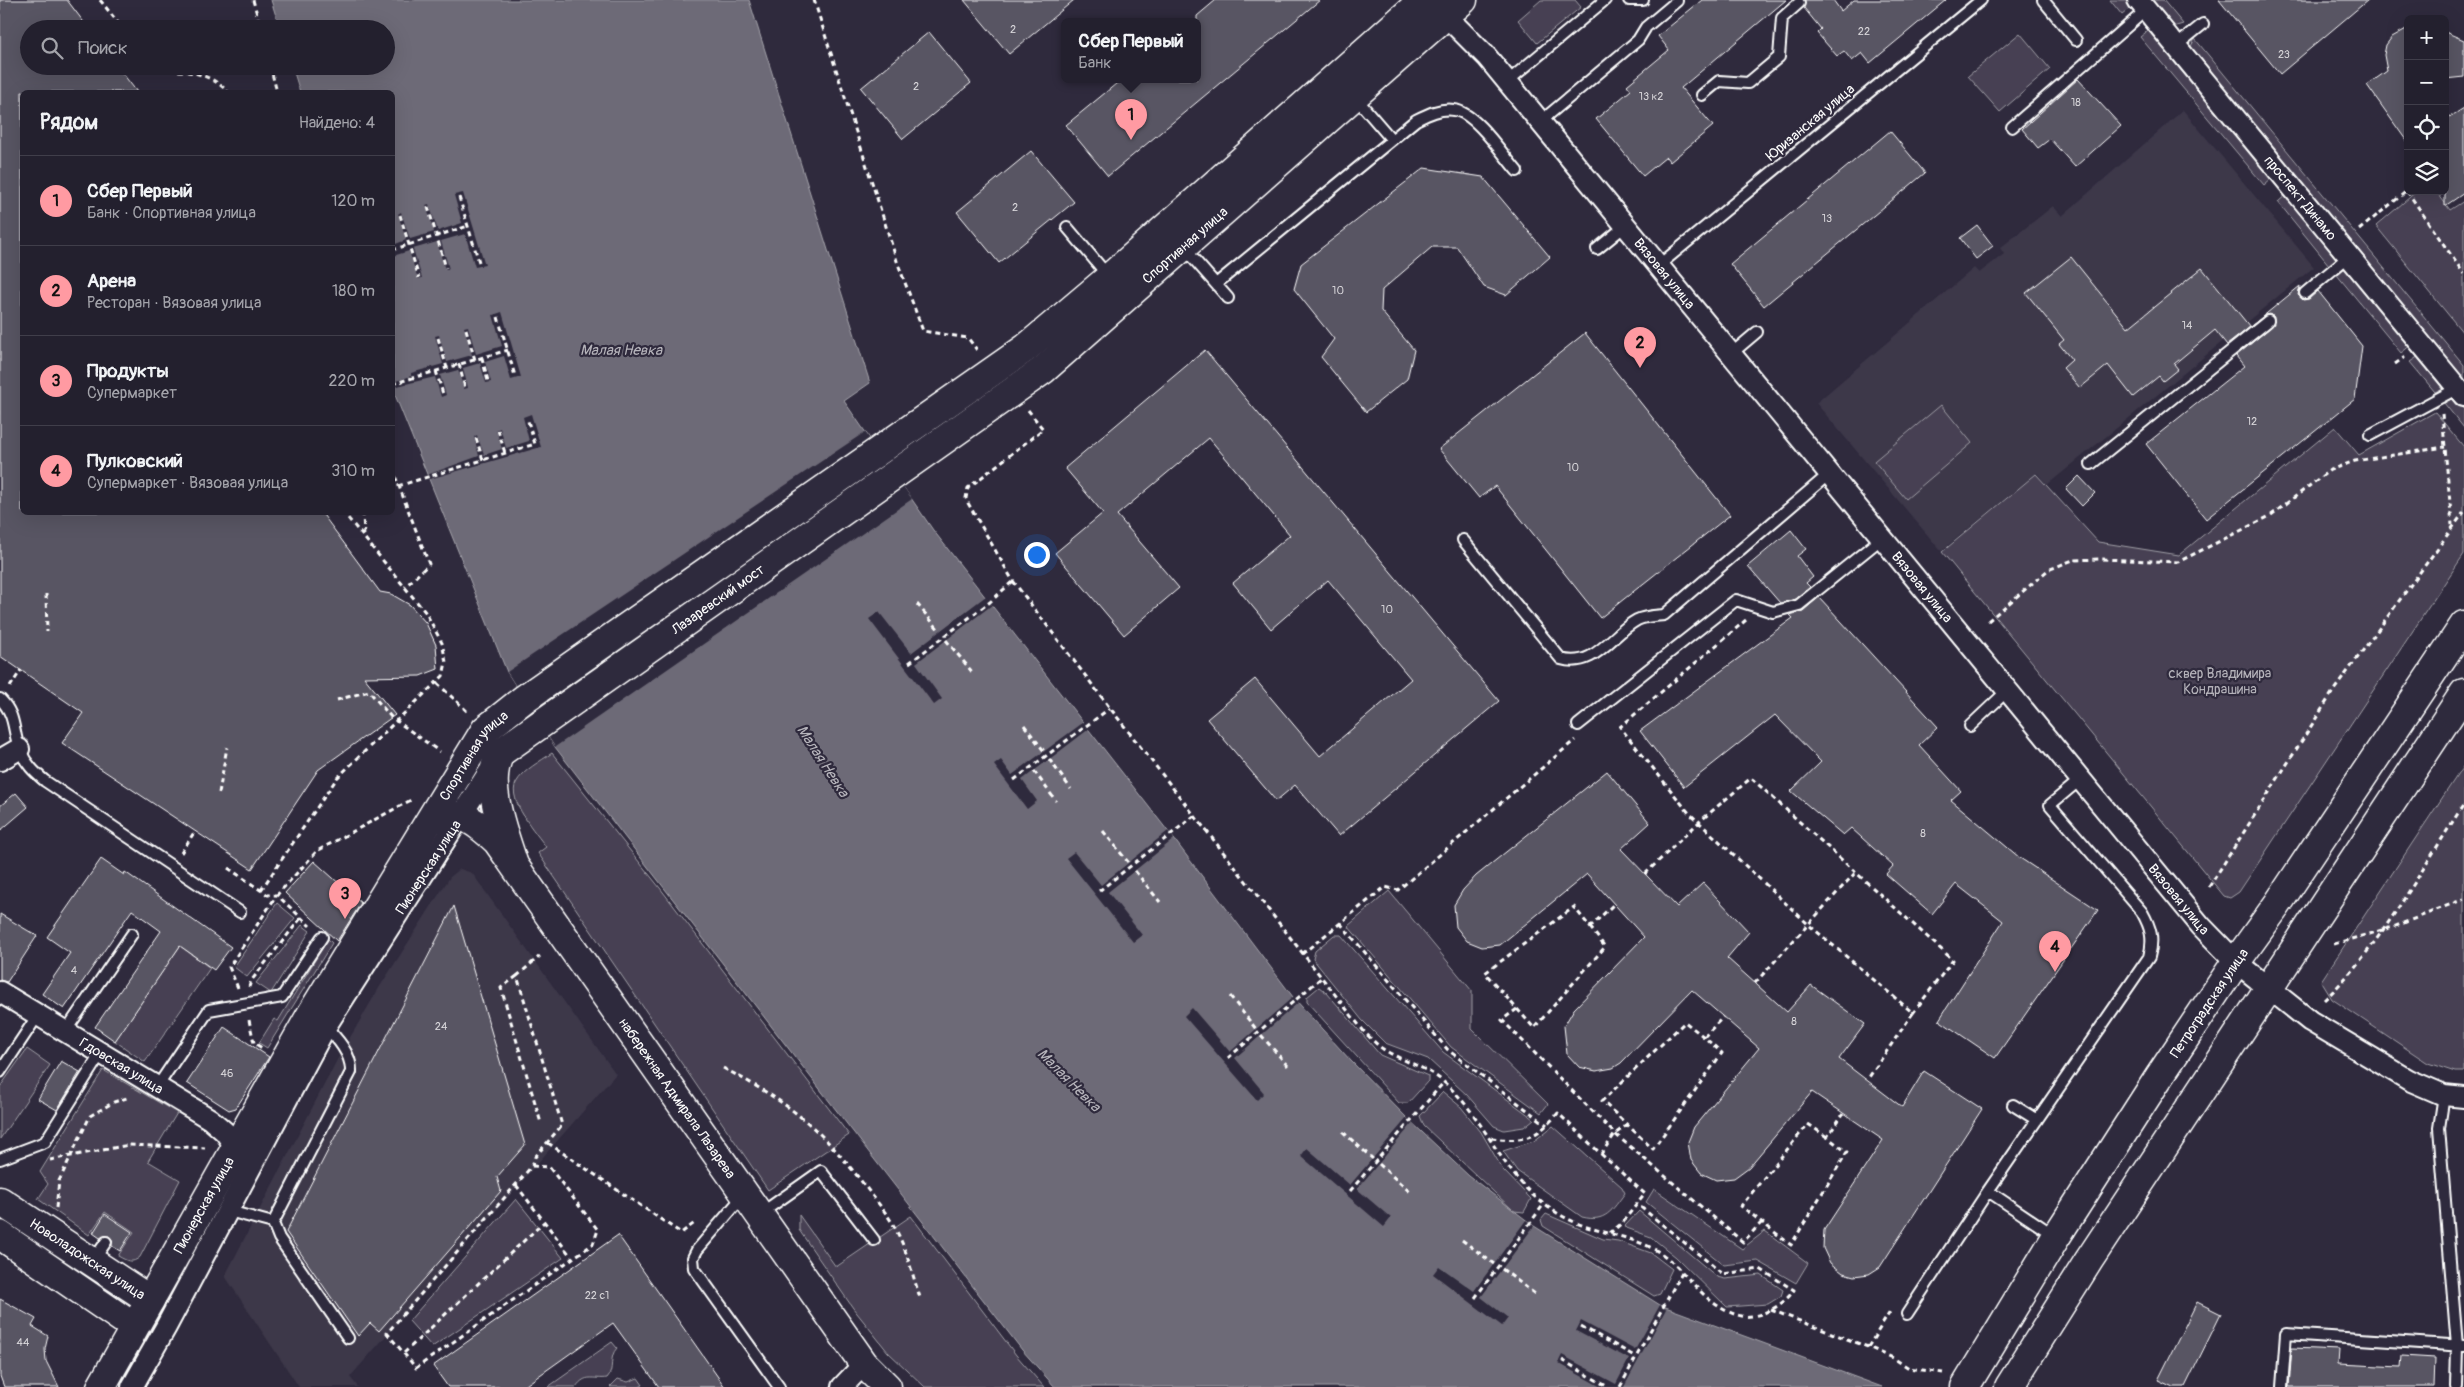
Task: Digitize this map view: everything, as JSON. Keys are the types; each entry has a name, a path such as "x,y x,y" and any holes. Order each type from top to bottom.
{"street":[{"name":"Вязовая улица","path":"1440,4 1487,57 2201,926 2236,962 2310,1021 2409,1080 2444,1095 2464,1097"},
{"name":"Спортивная улица","path":"896,476 1042,370 1355,96 1440,4"},
{"name":"Спортивная улица","path":"431,820 484,730 524,699 1026,348 1440,4"},
{"name":"проспект Динамо","path":"2142,5 2461,392"},
{"name":"Лазаревский мост","path":"540,723 896,476"},
{"name":"Петроградская улица","path":"1956,1380 2056,1237 2236,962 2277,905 2464,626"},
{"path":"2009,1387 2089,1260 2464,693"},
{"name":"Спортивная улица","path":"462,816 502,752 540,723"},
{"path":"0,760 19,749"},
{"path":"494,764 498,813 513,862"},
{"name":"Пионерская улица","path":"101,1387 150,1300 217,1206 318,1021 431,820 443,814 462,816 318,1021 236,1148 217,1206 166,1327 132,1387"},
{"name":"набережная Адмирала Лазарева","path":"462,816 482,828 497,841 513,862 864,1364 887,1387"},
{"name":"Гдовская улица","path":"0,992 210,1119 225,1132 236,1148"},
{"name":"Новоладожская улица","path":"0,1201 99,1252 150,1300 166,1327"},
{"path":"0,1235 134,1327"},
{"path":"842,1387 864,1364"}],"lane":[{"path":"1507,82 1604,0"},
{"path":"1629,0 1643,0"},
{"name":"Юризанская улица","path":"1658,266 1981,0"},
{"path":"2042,0 2076,40"},
{"path":"1540,122 1638,40 1646,27 1677,1"},
{"path":"1702,95 1720,81 1748,83 1778,57 1782,18 1799,3"},
{"path":"2012,127 2142,5"},
{"path":"2176,46 2203,24"},
{"path":"1355,96 1392,140"},
{"path":"1216,284 1416,120 1435,111 1454,110 1470,117 1517,171"},
{"path":"1597,249 1625,226"},
{"path":"1067,227 1109,278"},
{"path":"1183,247 1228,298"},
{"path":"2305,292 2349,256"},
{"path":"2091,464 2268,322"},
{"path":"1731,354 1757,332"},
{"path":"2370,435 2461,392"},
{"path":"1463,540 1561,659 1573,662 1586,659 1598,652 1639,619 1664,615 1829,474"},
{"path":"1578,725 1736,600 1773,612 1799,605 1882,538"},
{"path":"1970,726 2008,690"},
{"path":"0,699 11,712 19,749 30,768 45,781 240,912"},
{"path":"1907,1314 1988,1191 2149,957 2153,942 2150,926 2142,912 2050,805 2081,779"},
{"path":"65,1032 132,934"},
{"path":"157,1087 209,1010 282,997 322,937"},
{"path":"0,1072 38,1015"},
{"path":"318,1021 349,1059 350,1072 273,1223 279,1238 348,1338"},
{"path":"0,1159 45,1142 101,1053"},
{"path":"2444,1095 2440,1128 2460,1346 2456,1387"},
{"path":"2013,1105 2037,1120"},
{"path":"779,1387 694,1268 693,1258 697,1250 752,1204 821,1172 874,1240"},
{"path":"1988,1191 2056,1237"},
{"path":"217,1206 273,1223"},
{"path":"134,1327 166,1327"},
{"path":"2282,1387 2286,1334 2460,1346"}],"path":[{"path":"100,0 116,20"},
{"path":"252,0 258,20"},
{"path":"814,0 897,262 923,331 968,338 981,355"},
{"path":"199,75 220,84 226,90"},
{"path":"272,75 276,90"},
{"path":"2359,230 2404,192"},
{"path":"2410,195 2464,274"},
{"path":"459,197 480,262"},
{"path":"428,207 446,268"},
{"path":"400,215 419,278"},
{"path":"395,249 468,226"},
{"path":"498,317 515,376"},
{"path":"466,329 475,360"},
{"path":"438,338 447,368"},
{"path":"395,383 508,350"},
{"path":"482,358 488,381"},
{"path":"459,364 465,388"},
{"path":"436,371 443,394"},
{"path":"1026,408 1043,429 968,488 966,492 968,503 1013,581 1194,816 1366,1034 1383,1049 1424,1069 1444,1082 1469,1107 1524,1186 1561,1216 1635,1241 1661,1254 1682,1272 1712,1303 1729,1313 1745,1316 1771,1310 1782,1304 1794,1290 1760,1269 1723,1274 1637,1204"},
{"path":"2442,408 2452,526"},
{"path":"398,486 535,444 527,418"},
{"path":"498,430 505,453"},
{"path":"476,438 483,460"},
{"path":"1988,621 2048,570 2073,560 2100,559 2178,562 2270,516 2330,470 2355,461 2446,447"},
{"path":"395,477 429,564 405,587"},
{"path":"2209,886 2334,690 2464,512"},
{"path":"261,890 337,778 443,676 446,662 442,643 426,613 345,515"},
{"path":"363,515 364,538"},
{"path":"910,663 990,602 1013,581"},
{"path":"46,594 47,632"},
{"path":"917,604 940,631"},
{"path":"1759,608 1620,727 1689,813 1809,925 1913,1013"},
{"path":"946,640 972,674"},
{"path":"437,683 469,713"},
{"path":"337,700 369,691 396,721 440,752"},
{"path":"1014,780 1110,708"},
{"path":"1024,724 1044,751"},
{"path":"1302,954 1385,887 1398,890 1575,742 1578,725"},
{"path":"219,793 227,747"},
{"path":"1049,759 1071,789"},
{"path":"1034,771 1056,801"},
{"path":"1645,874 1699,822 1751,778 1953,960 1913,1013 1867,1080"},
{"path":"245,1004 229,967 277,896 317,850 414,799"},
{"path":"2324,1000 2339,986 2382,929 2464,804"},
{"path":"1099,891 1194,816"},
{"path":"172,866 195,831"},
{"path":"1103,831 1128,862"},
{"path":"228,868 268,895 277,896 322,937"},
{"path":"1135,871 1160,902"},
{"path":"1755,983 1855,872"},
{"path":"2334,944 2443,909 2464,899"},
{"path":"1590,927 1614,904"},
{"path":"1574,907 1590,927 1605,947 1534,1028 1485,973 1574,907"},
{"path":"1340,923 1448,1050 1548,1125"},
{"path":"540,956 501,988 541,1123"},
{"path":"516,976 562,1125 535,1156 532,1166 387,1333 416,1368 594,1244 598,1230 549,1167 532,1166"},
{"path":"1228,1058 1321,978"},
{"path":"1230,996 1256,1029"},
{"path":"1517,1008 1502,1020 1615,1134 1743,1242 1762,1222"},
{"path":"1704,1037 1723,1017"},
{"path":"1685,1022 1704,1037 1722,1053 1653,1149 1602,1101 1685,1022"},
{"path":"1261,1034 1288,1066"},
{"path":"1350,1191 1444,1082"},
{"path":"56,1209 59,1181 90,1116 114,1102 157,1087"},
{"path":"1490,1138 1512,1141 1526,1139 1540,1132 1558,1113 1645,1194 1610,1234"},
{"path":"1828,1137 1843,1114"},
{"path":"1808,1124 1828,1137 1847,1152 1791,1245 1741,1206 1808,1124"},
{"path":"1600,1154 1615,1134 1627,1125"},
{"path":"1343,1132 1373,1159"},
{"path":"548,1143 681,1233 699,1220"},
{"path":"22,1151 47,1160 129,1145 205,1148"},
{"path":"1379,1164 1410,1192"},
{"path":"516,1185 573,1258"},
{"path":"1475,1298 1544,1204"},
{"path":"404,1353 544,1222"},
{"path":"1462,1240 1494,1264"},
{"path":"1502,1269 1535,1294"},
{"path":"1620,1387 1682,1272"},
{"path":"1868,1346 1893,1307"},
{"path":"1771,1310 1868,1346 1909,1368 1956,1380"},
{"path":"1581,1326 1636,1357"},
{"path":"1562,1360 1608,1387"}],"shaded area":[{"path":"2183,110 2314,267 2047,485 2037,473 1941,551 1816,403 1974,268 1979,273 2004,254 2000,248 2053,206 2062,216"},
{"path":"460,869 472,873 616,1074 350,1377 358,1387 299,1387 225,1276 338,1058 379,988 450,877"}],"green space":[{"path":"1541,0 1575,0 1581,7 1537,43 1518,20"},
{"path":"2110,0 2126,0 2132,7 2122,15"},
{"path":"2151,0 2163,0 2183,24 2173,27"},
{"path":"2150,29 2273,177 2264,185 2140,37"},
{"path":"2020,33 2050,69 2000,112 1968,76"},
{"path":"2195,39 2464,365 2464,381 2190,48"},
{"path":"2287,194 2339,257 2329,265 2278,202"},
{"path":"2412,195 2439,195 2450,210 2464,201 2464,334 2376,226"},
{"path":"2346,267 2411,345 2401,353 2337,275"},
{"path":"2419,356 2445,387 2435,392 2410,362"},
{"path":"2455,397 2464,409 2464,428 2444,403"},
{"path":"1941,405 1972,443 1906,499 1874,461"},
{"name":"сквер Владимира Кондрашина","path":"2435,412 2464,447 2464,554 2239,892 2230,898 2224,896 1942,552 2036,474 2098,542 2179,555 2335,427 2359,455"},
{"path":"552,753 660,888 849,1135 768,1190 538,853 546,847 524,816 515,798 514,790 516,783 523,774"},
{"path":"2464,765 2464,1072 2455,1072 2428,1063 2332,999 2321,981"},
{"path":"1389,891 1472,991 1472,1029 1548,1104 1541,1113 1451,1047 1348,926"},
{"path":"277,903 295,918 247,977 234,967"},
{"path":"302,925 310,931 271,993 256,983"},
{"path":"1334,935 1341,935 1443,1052 1534,1119 1524,1127 1504,1130 1494,1126 1467,1095 1428,1059 1385,1043 1362,1020 1313,959 1315,951"},
{"path":"328,939 332,943 267,1048 259,1043 274,1019 278,1021"},
{"path":"180,946 210,968 145,1062 115,1041"},
{"path":"1319,987 1327,993 1380,1055 1428,1076 1428,1081 1408,1103 1399,1103 1307,1002 1307,997"},
{"path":"27,1049 50,1065 0,1139 0,1087"},
{"path":"103,1070 177,1113 148,1161 180,1180 140,1257 132,1261 118,1256 134,1232 105,1212 89,1235 38,1199 48,1184 40,1172"},
{"path":"1443,1092 1461,1107 1481,1132 1503,1170 1531,1199 1524,1212 1514,1211 1424,1126 1420,1116"},
{"path":"1553,1126 1622,1187 1625,1193 1612,1210 1603,1217 1582,1217 1517,1171 1503,1151 1534,1141"},
{"path":"1654,1189 1742,1249 1765,1231 1808,1263 1796,1283 1758,1261 1724,1265 1646,1202"},
{"path":"516,1199 563,1258 432,1347 409,1321"},
{"path":"1639,1211 1717,1277 1725,1279 1761,1275 1783,1290 1781,1296 1768,1304 1727,1307 1676,1257 1651,1237 1624,1227"},
{"path":"1546,1214 1603,1239 1618,1241 1651,1253 1672,1269 1660,1294 1654,1296 1543,1226 1541,1220"},
{"path":"799,1215 836,1267 911,1216 1016,1355 1044,1387 925,1387 888,1352 853,1308 799,1230"},
{"path":"612,1342 617,1348 613,1355 611,1371 607,1378 583,1380 576,1387 548,1387"},
{"path":"638,1378 643,1385 639,1387 610,1387 618,1379 628,1382"}],"water":[{"name":"Малая Невка","path":"271,0 749,0 870,383 844,401 933,530 1174,839 1293,997 1351,1061 1407,1118 1469,1176 1534,1226 1660,1305 1882,1387 1055,1387 1022,1350 555,747 507,672 395,395 395,90 299,90 295,75 395,75 395,20 277,20"}],"pier":[{"path":"463,193 485,265 475,267 465,234 441,241 449,269 445,270 437,242 413,249 422,278 418,279 409,251 395,255 395,244 406,240 398,214 401,212 410,239 434,232 426,205 429,204 438,231 462,223 454,195"},
{"path":"502,312 521,377 511,380 504,356 485,362 491,382 486,383 480,363 463,368 468,388 464,389 458,370 440,375 446,395 441,397 435,377 395,387 395,381 411,376 411,373 443,364 435,336 439,335 447,362 472,355 464,327 468,326 476,354 502,346 493,315"},
{"path":"531,414 541,447 426,480 424,476 479,456 474,437 477,435 484,455 502,449 496,430 500,428 506,448 529,441 523,417"},
{"path":"865,432 912,499 555,747 507,672"},
{"path":"986,596 992,605 916,663 942,699 934,705 869,619 879,612 911,653"},
{"path":"1084,722 1089,729 1022,780 1037,801 1027,809 994,765 1001,760 1012,775"},
{"path":"1168,831 1174,839 1108,892 1142,935 1133,942 1066,858 1074,852 1101,885"},
{"path":"1293,997 1299,1002 1235,1058 1264,1093 1257,1100 1184,1016 1192,1008 1230,1052"},
{"path":"1407,1118 1413,1123 1357,1189 1391,1218 1384,1227 1301,1156 1307,1148 1350,1185"},
{"path":"1526,1220 1534,1226 1481,1297 1508,1318 1502,1326 1433,1274 1439,1266 1474,1291"},
{"path":"1660,1305 1666,1309 1624,1387 1601,1387 1558,1363 1562,1355 1616,1384 1629,1359 1576,1331 1581,1321 1635,1350"}],"building":[{"path":"0,0 67,0 82,20 20,20 20,75 124,75 135,90 20,90 20,515 323,515 380,592 391,594 410,605 426,623 436,645 438,669 420,676 364,677 395,715 318,770 252,869 62,743 83,713 0,656"},
{"path":"964,0 1074,0 1009,54"},
{"path":"1216,0 1320,0 1108,176 1066,125 1117,83 1201,83 1201,18 1197,18"},
{"path":"1702,0 1786,0 1681,88 1713,126 1670,162 1666,157 1643,176 1596,119 1631,90 1627,85 1669,50 1658,36"},
{"path":"1805,0 1833,0 1841,11 1854,0 1946,0 1870,63 1862,53 1852,61 1844,51 1837,56 1817,33 1821,29 1804,8"},
{"path":"2219,0 2368,0 2280,74"},
{"path":"2404,30 2404,137 2367,85 2387,71 2384,55 2386,45 2392,37"},
{"path":"929,32 971,83 903,139 861,88"},
{"path":"2449,34 2464,40 2464,77 2449,79"},
{"path":"2078,79 2121,126 2075,167 2050,139 2038,148 2022,129"},
{"path":"2464,108 2464,193 2445,206 2445,195 2449,195 2449,117"},
{"path":"1890,131 1925,173 1764,306 1730,264"},
{"path":"1031,151 1074,202 999,263 957,212"},
{"path":"1424,168 1483,177 1550,257 1506,295 1484,287 1457,247 1432,247 1382,290 1381,311 1414,350 1407,379 1366,412 1321,357 1334,339 1294,289 1301,264"},
{"path":"1977,225 1993,246 1976,259 1960,238"},
{"path":"2071,257 2128,328 2202,268 2250,327 2227,345 2215,330 2174,364 2178,369 2163,381 2159,376 2133,397 2108,365 2080,388 2063,368 2072,360 2059,344 2064,340 2026,293"},
{"path":"2300,286 2298,295 2303,300 2309,299 2318,291 2362,346 2355,399 2206,519 2146,444 2244,366 2236,356 2272,326 2274,317 2270,314 2264,316 2251,326"},
{"path":"1585,333 1730,515 1600,618 1495,486 1479,498 1439,449"},
{"path":"1205,350 1499,701 1339,836 1295,785 1276,801 1207,719 1255,679 1320,756 1411,679 1328,580 1271,629 1233,583 1290,535 1209,438 1117,515 1179,588 1124,635 1055,553 1103,513 1065,468"},
{"path":"2079,476 2095,493 2082,506 2066,489"},
{"path":"1791,530 1806,549 1797,556 1813,577 1806,583 1810,587 1796,599 1780,603 1748,566"},
{"path":"1819,597 1938,727 1919,745 1961,791 1951,800 2020,858 2098,910 1995,1058 1939,1020 2003,921 1956,884 1932,914 1886,874 1893,866 1851,828 1843,835 1791,791 1821,762 1775,715 1684,787 1640,731 1793,618 1790,615 1803,611"},
{"path":"1607,771 1650,823 1621,849 1677,907 1703,883 1749,932 1727,958 1787,1012 1811,985 1865,1024 1839,1059 1902,1107 1924,1071 1982,1109 1880,1267 1869,1274 1854,1276 1843,1273 1830,1263 1823,1248 1824,1230 1883,1140 1812,1092 1749,1167 1734,1178 1716,1180 1701,1173 1691,1160 1688,1142 1694,1127 1759,1048 1692,990 1621,1063 1613,1068 1596,1071 1579,1067 1567,1054 1564,1026 1574,1009 1644,937 1587,874 1500,945 1482,947 1467,941 1456,927 1454,905 1463,890 1476,876"},
{"path":"16,793 28,807 0,831 0,806"},
{"path":"101,859 124,875 125,872 231,947 214,970 180,946 115,1041 95,1027 161,931 132,910 64,1009 42,994 70,953 47,937"},
{"path":"314,861 361,903 337,941 285,893"},
{"path":"454,906 525,1145 497,1177 501,1191 379,1331 370,1323 358,1336 286,1232"},
{"path":"0,914 37,936 7,982 0,980"},
{"path":"224,1027 269,1057 236,1108 229,1110 187,1083"},
{"path":"61,1061 80,1072 57,1110 38,1099"},
{"path":"105,1214 132,1232 120,1251 112,1246 112,1239 109,1236 100,1238 93,1233"},
{"path":"618,1235 725,1387 659,1387 613,1323 523,1387 448,1387 433,1366"},
{"path":"0,1299 36,1319 32,1326 48,1336 45,1349 46,1361 59,1387 4,1387 0,1376"},
{"path":"2197,1302 2221,1314 2185,1387 2173,1387 2158,1380"},
{"path":"2292,1348 2339,1350 2338,1364 2401,1367 2402,1356 2435,1358 2434,1387 2289,1387"}],"place":[{"name":"Сбер Первый","path":"1131,140"},
{"name":"Арена","path":"1640,368"},
{"name":"Продукты","path":"345,919"},
{"name":"Пулковский","path":"2055,972"}]}
